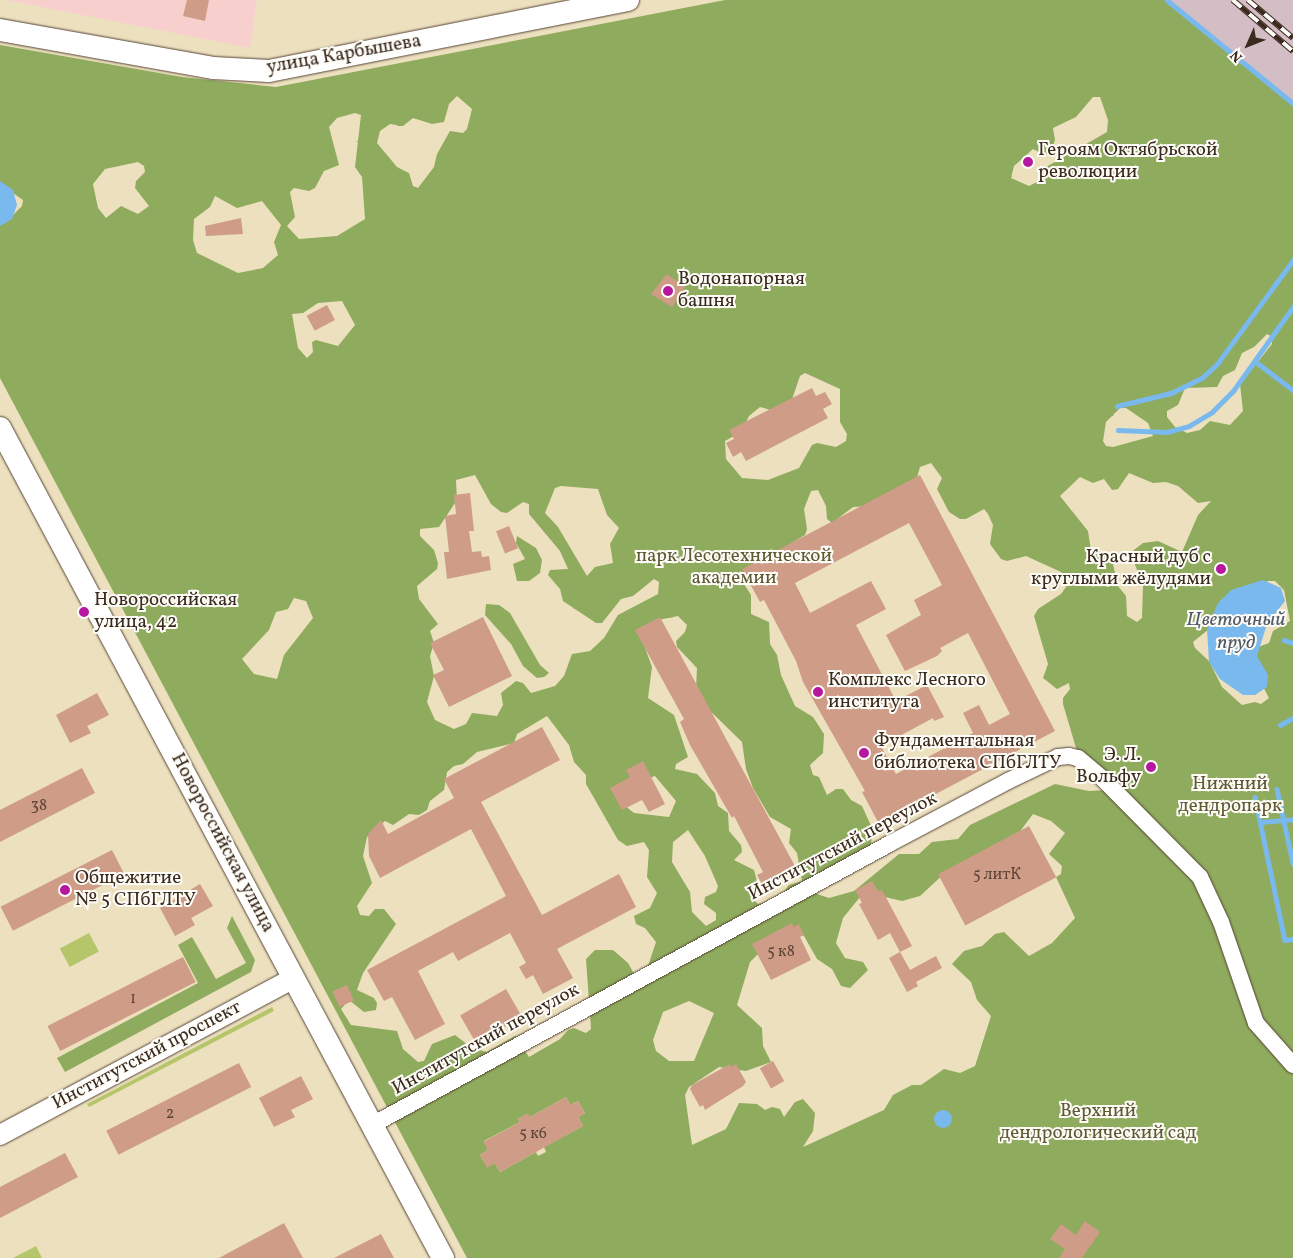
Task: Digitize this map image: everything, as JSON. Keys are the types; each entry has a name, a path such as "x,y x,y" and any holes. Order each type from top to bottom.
{"main road":[{"name":"улица Карбышева","path":"0,30 213,68 269,70 628,0"},
{"name":"Новороссийская улица","path":"0,428 443,1258"}],"street":[{"name":"Институтский переулок","path":"372,1125 1008,781 1058,757 1069,756 1078,758 1103,779 1200,877 1221,922 1256,1022 1293,1065"},
{"name":"Институтский проспект","path":"0,1135 294,978"}],"shaded area":[{"path":"6,0 257,0 250,48"},
{"path":"1167,0 1293,0 1293,106"}],"green space":[{"name":"парк Лесотехнической академии","path":"725,0 1167,0 1293,106 1293,1258 467,1258 0,378 0,220 9,219 22,206 23,200 0,184 0,45 182,77 276,87","holes":["457,96 472,109 467,129 463,133 450,131 437,154 434,167 418,188 413,186 409,173 397,167 377,143 380,131 390,124 403,126 413,118 432,124 444,122 449,104","1093,97 1100,97 1108,120 1107,132 1046,167 1037,182 1029,186 1011,178 1014,166 1033,149 1045,155 1051,152 1055,140 1053,128 1076,117","355,113 361,115 355,167 362,177 365,219 337,236 299,239 287,226 295,217 290,192 294,188 309,191 315,188 324,171 339,165 329,127 337,118","138,162 144,166 145,172 136,181 135,188 149,206 138,214 121,206 106,218 98,208 93,184 105,169","215,196 237,208 262,201 281,225 274,242 278,255 263,268 238,273 197,253 193,240 194,219 210,207","342,301 355,325 338,346 316,340 312,342 313,352 307,358 298,348 292,314 303,313 318,303","1267,334 1272,337 1272,344 1240,384 1243,411 1230,425 1210,421 1200,430 1187,433 1175,427 1167,417 1167,411 1178,405 1185,388 1217,387 1223,376 1235,370 1242,353 1254,347","805,373 840,389 840,422 847,434 846,441 836,447 817,443 812,445 799,468 768,480 742,478 726,459 725,441 741,432 749,416 760,407 784,414 788,411 800,376","1120,408 1126,408 1148,423 1153,436 1113,447 1106,446 1103,441 1106,422","931,463 942,478 937,489 949,512 960,519 966,519 984,509 988,514 993,525 990,544 1001,559 1007,561 1026,556 1061,572 1066,578 1066,587 1061,594 1038,609 1034,616 1048,664 1043,678 1057,689 1069,683 1070,689 1063,698 1063,704 1079,758 1108,790 1089,791 1055,784 970,825 958,839 932,842 919,854 899,854 854,891 829,898 817,894 816,887 870,851 873,830 862,806 851,800 843,789 836,789 827,795 819,777 813,775 810,765 823,753 824,734 813,717 795,706 781,675 777,655 770,644 769,622 751,614 751,595 744,584 745,576 770,563 780,550 805,535 807,529 804,509 811,491 818,490 826,506 827,519 832,523 853,507 872,506 916,481 920,467","1129,473 1153,483 1166,482 1178,486 1198,503 1211,501 1198,515 1182,552 1158,541 1143,543 1130,553 1143,584 1142,618 1137,622 1127,616 1126,596 1118,586 1112,560 1102,552 1091,550 1088,531 1060,496 1080,477 1093,483 1104,479 1112,490 1118,489","475,475 491,504 501,512 507,513 523,502 529,504 529,514 560,551 568,569 550,570 548,575 560,589 563,601 596,623 602,623 621,599 633,596 654,579 659,582 658,594 618,615 604,638 590,651 572,654 564,676 555,686 531,693 523,683 516,681 501,693 503,705 497,716 472,713 466,724 454,729 435,720 427,702 434,676 430,656 434,643 430,631 438,624 419,599 417,586 437,569 438,563 434,550 420,536 420,529 439,527 457,500 456,480","561,486 598,489 607,515 619,528 610,544 613,563 595,567 587,576 558,527 545,513 555,488","1268,581 1275,581 1284,590 1290,621 1273,631 1269,643 1258,647 1255,652 1260,681 1269,698 1261,704 1255,702 1242,705 1222,687 1209,661 1195,648 1193,642","294,598 306,601 313,618 284,655 277,679 254,674 242,659 269,630 276,612 288,609","678,616 687,625 685,632 676,641 677,647 697,668 696,688 700,701 742,742 746,769 753,788 770,817 791,829 789,843 797,853 802,881 789,885 777,901 758,904 754,900 759,889 754,870 734,860 742,852 741,845 729,831 728,813 718,806 715,793 697,774 675,769 676,764 688,757 674,715 648,698 652,667 640,634 653,621","547,716 569,745 574,762 586,775 586,784 618,840 627,846 644,842 649,850 647,877 657,893 650,908 634,916 636,924 645,928 656,942 645,975 637,979 628,963 613,950 595,950 586,959 591,1029 586,1033 574,1028 568,1030 560,1039 529,1057 515,1036 487,1052 472,1048 455,1035 432,1044 424,1061 418,1062 403,1049 397,1031 351,1025 341,1009 349,1000 364,1012 376,1010 377,1003 374,998 357,990 363,973 396,924 384,909 375,909 369,916 360,915 357,906 372,883 363,856 367,837 385,821 393,825 409,814 419,815 427,810 430,801 444,790 447,772 454,766 463,764 477,752 514,743 517,734","655,776 676,801 669,817 634,813 624,805 649,778","1033,814 1051,821 1065,833 1049,854 1062,866 1061,874 1056,877 1075,918 1052,943 1029,956 1004,932 995,934 982,946 964,951 952,964 971,982 977,1000 991,1016 975,1066 960,1073 944,1069 921,1085 912,1085 893,1095 884,1110 803,1147 813,1131 815,1113 803,1099 795,1102 784,1117 780,1109 772,1107 765,1110 757,1104 739,1103 726,1129 692,1145 685,1095 689,1087 719,1067 746,1071 771,1062 763,1046 762,1028 737,1005 750,962 763,949 796,932 804,936 817,959 832,969 841,986 850,988 868,970 863,962 845,958 836,943 843,918 860,897 868,893 902,901 920,896 946,872 1009,846","688,830 705,856 718,886 716,892 705,897 704,904 716,913 716,920 706,926 692,912 690,892 672,862 673,842","689,1001 714,1013 694,1061 669,1061 656,1051 653,1040 663,1012","566,1097 570,1105 578,1101 585,1113 578,1117 583,1126 544,1147 546,1152 538,1156 536,1152 500,1172 495,1163 487,1167 480,1155 488,1150 484,1141 520,1122 518,1119 527,1114 530,1117"]},
{"path":"517,536 536,548 542,560 540,573 529,581 517,581 513,564 525,559 516,543"},
{"path":"486,604 499,605 510,613 540,665 549,673 544,677 537,678 523,666 511,644 485,615"},
{"path":"232,916 255,960 251,972 65,1072 57,1058 198,983 178,945 192,937 216,979 246,963 227,928"},
{"path":"89,933 99,952 70,967 60,948"},
{"path":"272,1007 274,1011 89,1107 87,1104"},
{"path":"36,1246 42,1258 13,1258"}],"water":[{"path":"0,181 13,190 17,205 12,219 0,226"},
{"name":"Цветочный пруд","path":"1263,580 1281,588 1285,601 1267,624 1257,656 1268,675 1267,687 1255,695 1243,695 1220,679 1209,662 1207,629 1218,603 1231,590"},
{"path":"939,1110 947,1110 952,1115 950,1126 939,1128 934,1123 934,1115"}],"building":[{"path":"187,0 209,0 205,21 183,16"},
{"path":"241,218 243,234 206,236 205,226"},
{"name":"Водонапорная башня","path":"667,274 685,287 672,307 651,294"},
{"path":"327,305 335,320 315,331 307,316"},
{"path":"812,388 816,396 825,392 832,404 823,409 828,418 746,461 741,452 733,457 726,443 734,439 729,430"},
{"path":"920,475 1055,731 879,824 862,792 865,791 803,682 796,661 764,600 760,602 742,569","holes":["909,523 942,585 914,600 921,615 886,635 905,671 937,656 942,651 940,648 968,633 1010,714 989,725 979,705 963,713 973,733 896,774 881,746 933,718 934,721 944,717 927,685 896,701 856,625 886,609 871,581 810,613 795,583"]},
{"path":"470,493 474,531 469,531 472,552 481,551 482,557 489,556 491,570 447,579 444,552 449,552 445,516 456,514 454,495"},
{"path":"509,526 518,548 505,553 496,531"},
{"path":"483,617 512,676 449,707 433,675 444,670 430,643"},
{"path":"660,617 796,868 763,886 757,875 763,872 734,816 732,818 690,745 680,722 684,719 635,630"},
{"path":"97,693 109,715 87,726 91,733 70,743 56,715"},
{"path":"542,727 560,760 481,802 542,915 619,874 636,907 557,949 573,978 543,994 533,975 526,979 519,967 526,963 510,933 458,961 453,952 418,971 445,1024 415,1040 392,997 384,1001 367,970 506,896 471,829 380,878 369,856 368,834 381,820 388,834 454,798 444,779"},
{"path":"643,761 665,804 649,812 642,800 622,810 610,788 630,777 626,770"},
{"path":"82,768 95,793 0,842 0,810"},
{"path":"1029,826 1056,877 965,926 938,874"},
{"name":"Общежитие № 5 СПбГЛТУ","path":"112,850 124,874 13,931 1,907"},
{"path":"872,881 878,891 882,890 912,946 900,952 890,933 878,940 859,904 862,903 855,890"},
{"path":"200,884 213,906 191,918 195,925 175,936 160,908"},
{"path":"792,923 794,927 799,924 804,935 800,937 811,960 771,980 752,944"},
{"path":"900,952 910,970 936,956 942,968 916,982 918,986 907,992 889,958"},
{"path":"183,957 196,982 60,1051 48,1026"},
{"path":"347,985 354,1001 339,1007 332,992"},
{"path":"506,989 522,1017 476,1043 460,1016"},
{"path":"773,1061 784,1081 771,1088 760,1068"},
{"path":"239,1063 251,1087 118,1155 106,1131"},
{"path":"730,1064 731,1067 736,1064 746,1082 743,1086 705,1110 703,1105 700,1107 690,1089 692,1085"},
{"path":"301,1076 313,1099 291,1110 295,1117 274,1127 259,1098"},
{"path":"566,1097 570,1105 578,1101 585,1113 578,1117 583,1126 500,1172 495,1163 487,1168 480,1155 488,1150 483,1142 520,1122 518,1119 528,1113 530,1117"},
{"path":"65,1153 78,1177 0,1218 0,1187"},
{"path":"1085,1221 1100,1232 1082,1258 1059,1258 1065,1249 1050,1239 1061,1224 1076,1235"},
{"path":"284,1223 303,1258 219,1258"},
{"path":"381,1234 394,1258 334,1258"}],"waterway":[{"path":"1167,0 1293,103"},
{"path":"1117,406 1171,393 1202,378 1217,364 1293,260"},
{"path":"1118,430 1167,432 1189,426 1212,412 1233,391 1293,307"},
{"path":"1256,362 1293,390"},
{"path":"1284,640 1293,643"},
{"path":"1280,725 1293,718"},
{"path":"1277,789 1293,863"},
{"path":"1255,797 1285,940 1293,939"},
{"path":"1261,822 1293,819"}],"railway":[{"path":"1233,0 1293,51"},
{"path":"1248,0 1293,38"}],"place":[{"name":"Героям Октябрьской революции","path":"1028,162"},
{"name":"Водонапорная башня","path":"668,291"},
{"name":"Красный дуб с круглыми жёлудями","path":"1221,569"},
{"name":"Новороссийская улица, 42","path":"84,612"},
{"name":"Комплекс Лесного института","path":"818,692"},
{"name":"Фундаментальная библиотека СПбГЛТУ","path":"864,753"},
{"name":"Э. Л. Вольфу","path":"1151,767"},
{"name":"Общежитие № 5 СПбГЛТУ","path":"65,890"}],"park label":[{"name":"Нижний дендропарк","path":"1230,796"},
{"name":"Верхний дендрологический сад","path":"1098,1123"}]}
